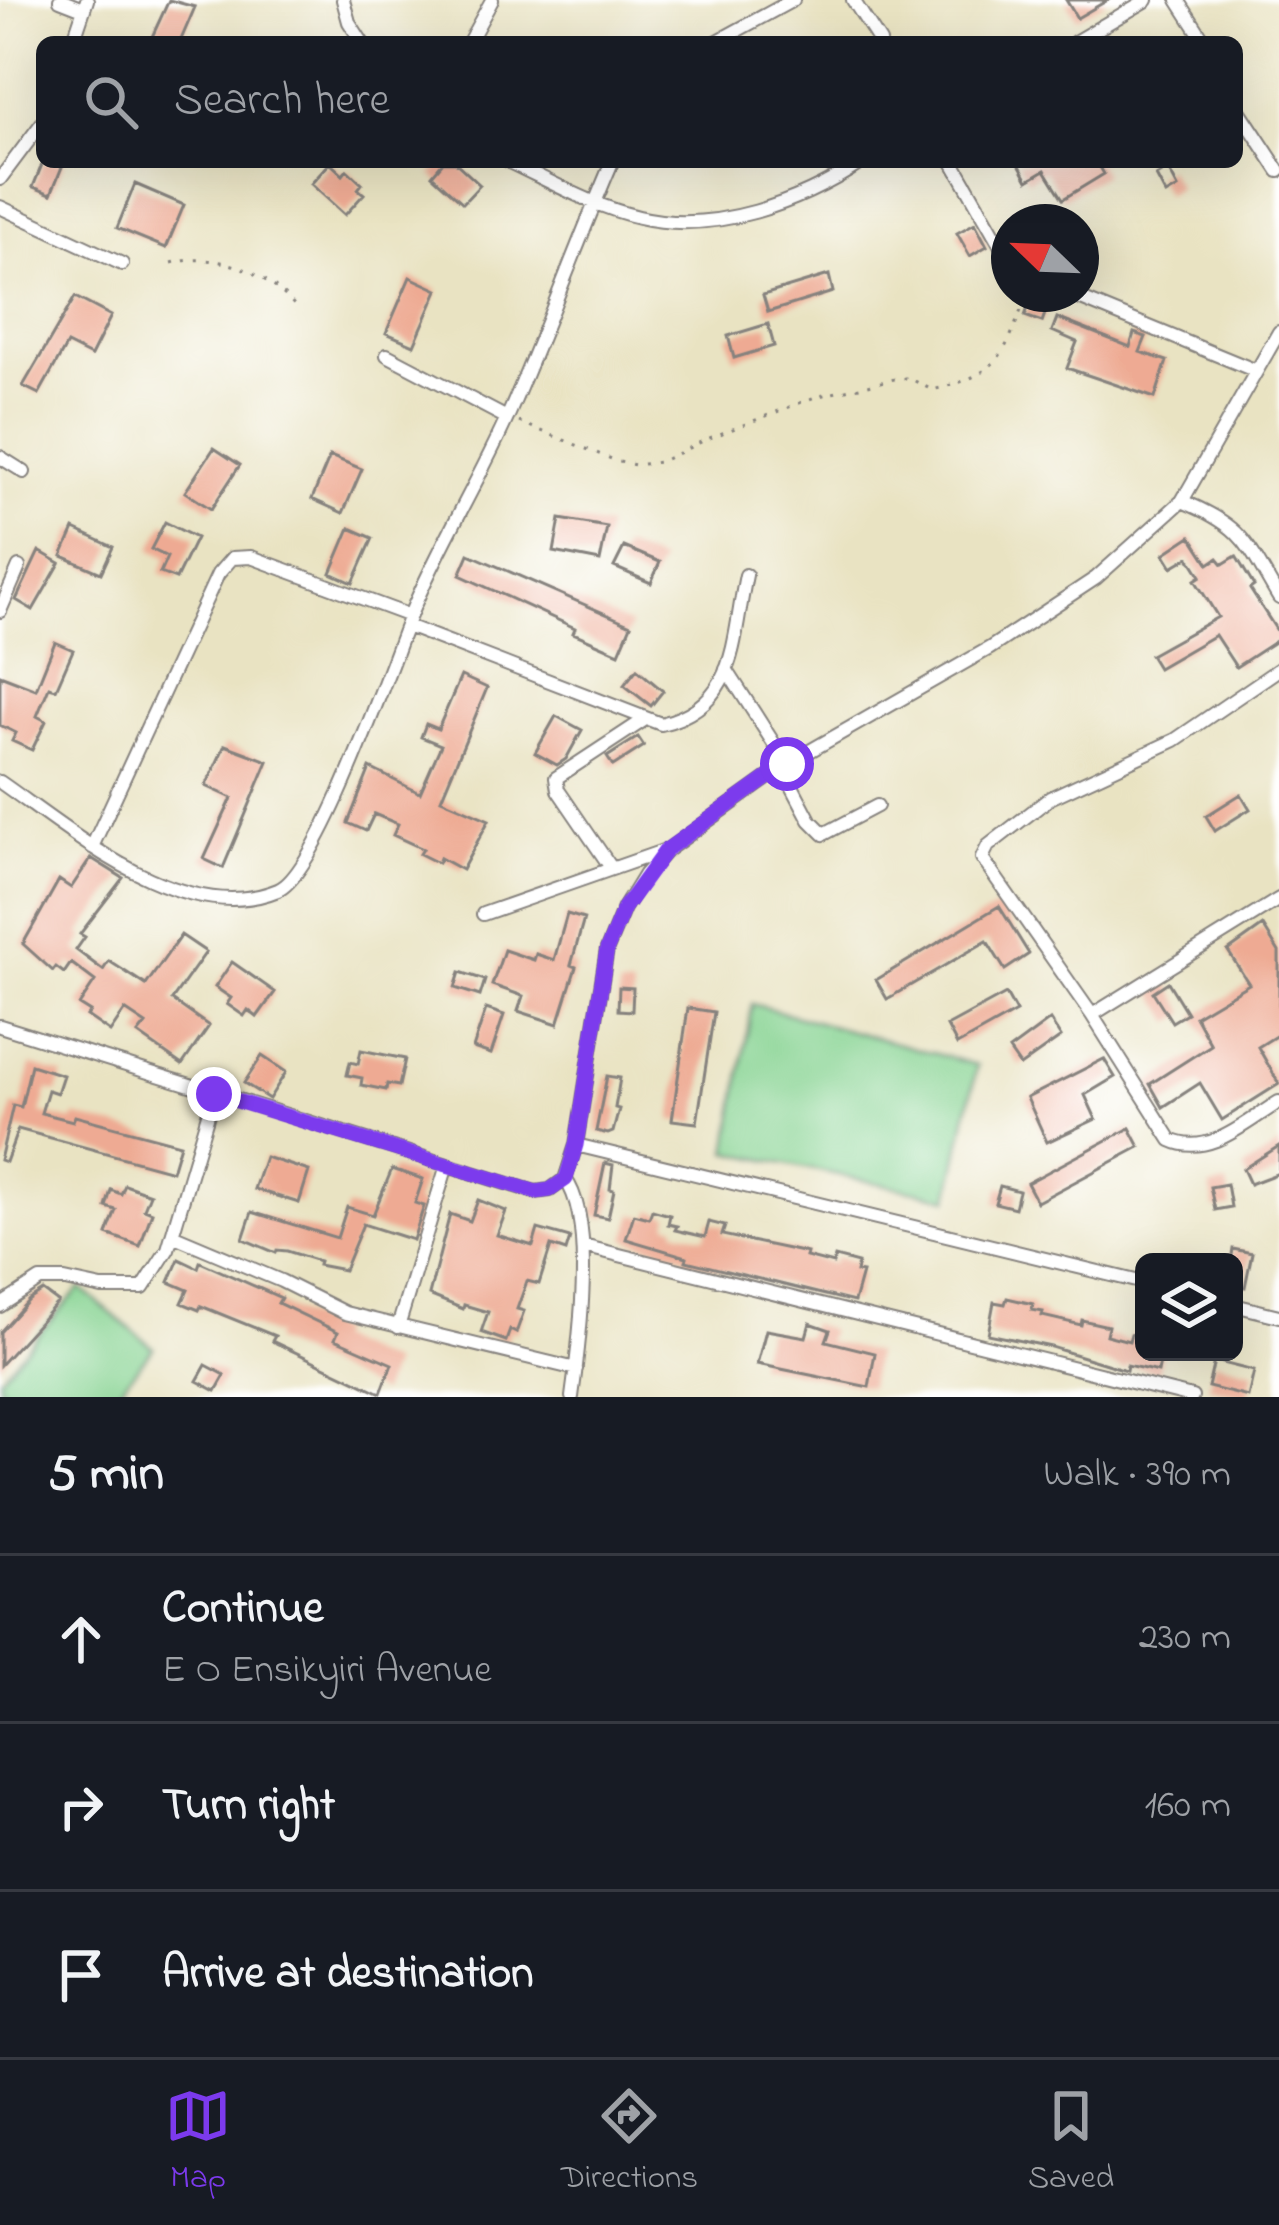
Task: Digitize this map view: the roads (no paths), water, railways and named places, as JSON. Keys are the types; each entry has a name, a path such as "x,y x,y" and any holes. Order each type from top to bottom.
{"street":[{"path":"60,0 85,5 75,36"},
{"path":"343,0 358,36"},
{"path":"472,36 492,0"},
{"path":"727,36 793,0"},
{"path":"853,0 876,36"},
{"path":"1086,36 1147,0"},
{"path":"1178,0 1201,36"},
{"path":"1243,116 1279,171"},
{"path":"0,179 36,131"},
{"path":"523,168 656,220 724,220 756,212 853,168"},
{"path":"0,782 92,847 158,884 202,896 244,898 289,884 328,816 408,621 507,418 608,168"},
{"path":"955,168 991,229"},
{"path":"0,207 122,264"},
{"path":"1099,306 1254,370"},
{"path":"483,914 666,850 784,765 990,648 1079,590 1183,501 1279,332"},
{"path":"387,355 507,418"},
{"path":"0,457 24,472"},
{"path":"1183,501 1216,515 1241,536 1279,598"},
{"path":"92,847 218,574 232,558 251,557 644,720 668,723 705,705 720,687 746,575"},
{"path":"0,611 19,567"},
{"path":"726,669 811,820 824,834 878,806"},
{"path":"1279,669 1175,740 1049,798 984,853 988,868 1092,1015 1161,1128 1178,1144 1208,1144 1279,1102"},
{"path":"612,869 558,790 556,778 644,720"},
{"path":"0,1026 536,1192 550,1190 566,1179 576,1145 607,949 624,908 666,850"},
{"path":"1092,1015 1279,899"},
{"path":"0,1306 40,1280 143,1288 172,1235 214,1094"},
{"path":"576,1145 1135,1281"},
{"path":"398,1328 447,1165"},
{"path":"566,1179 580,1202 584,1246 572,1397"},
{"path":"172,1235 280,1280 344,1313 576,1369"},
{"path":"584,1246 1150,1392 1192,1397"},
{"path":"1243,1307 1279,1316"}]}
